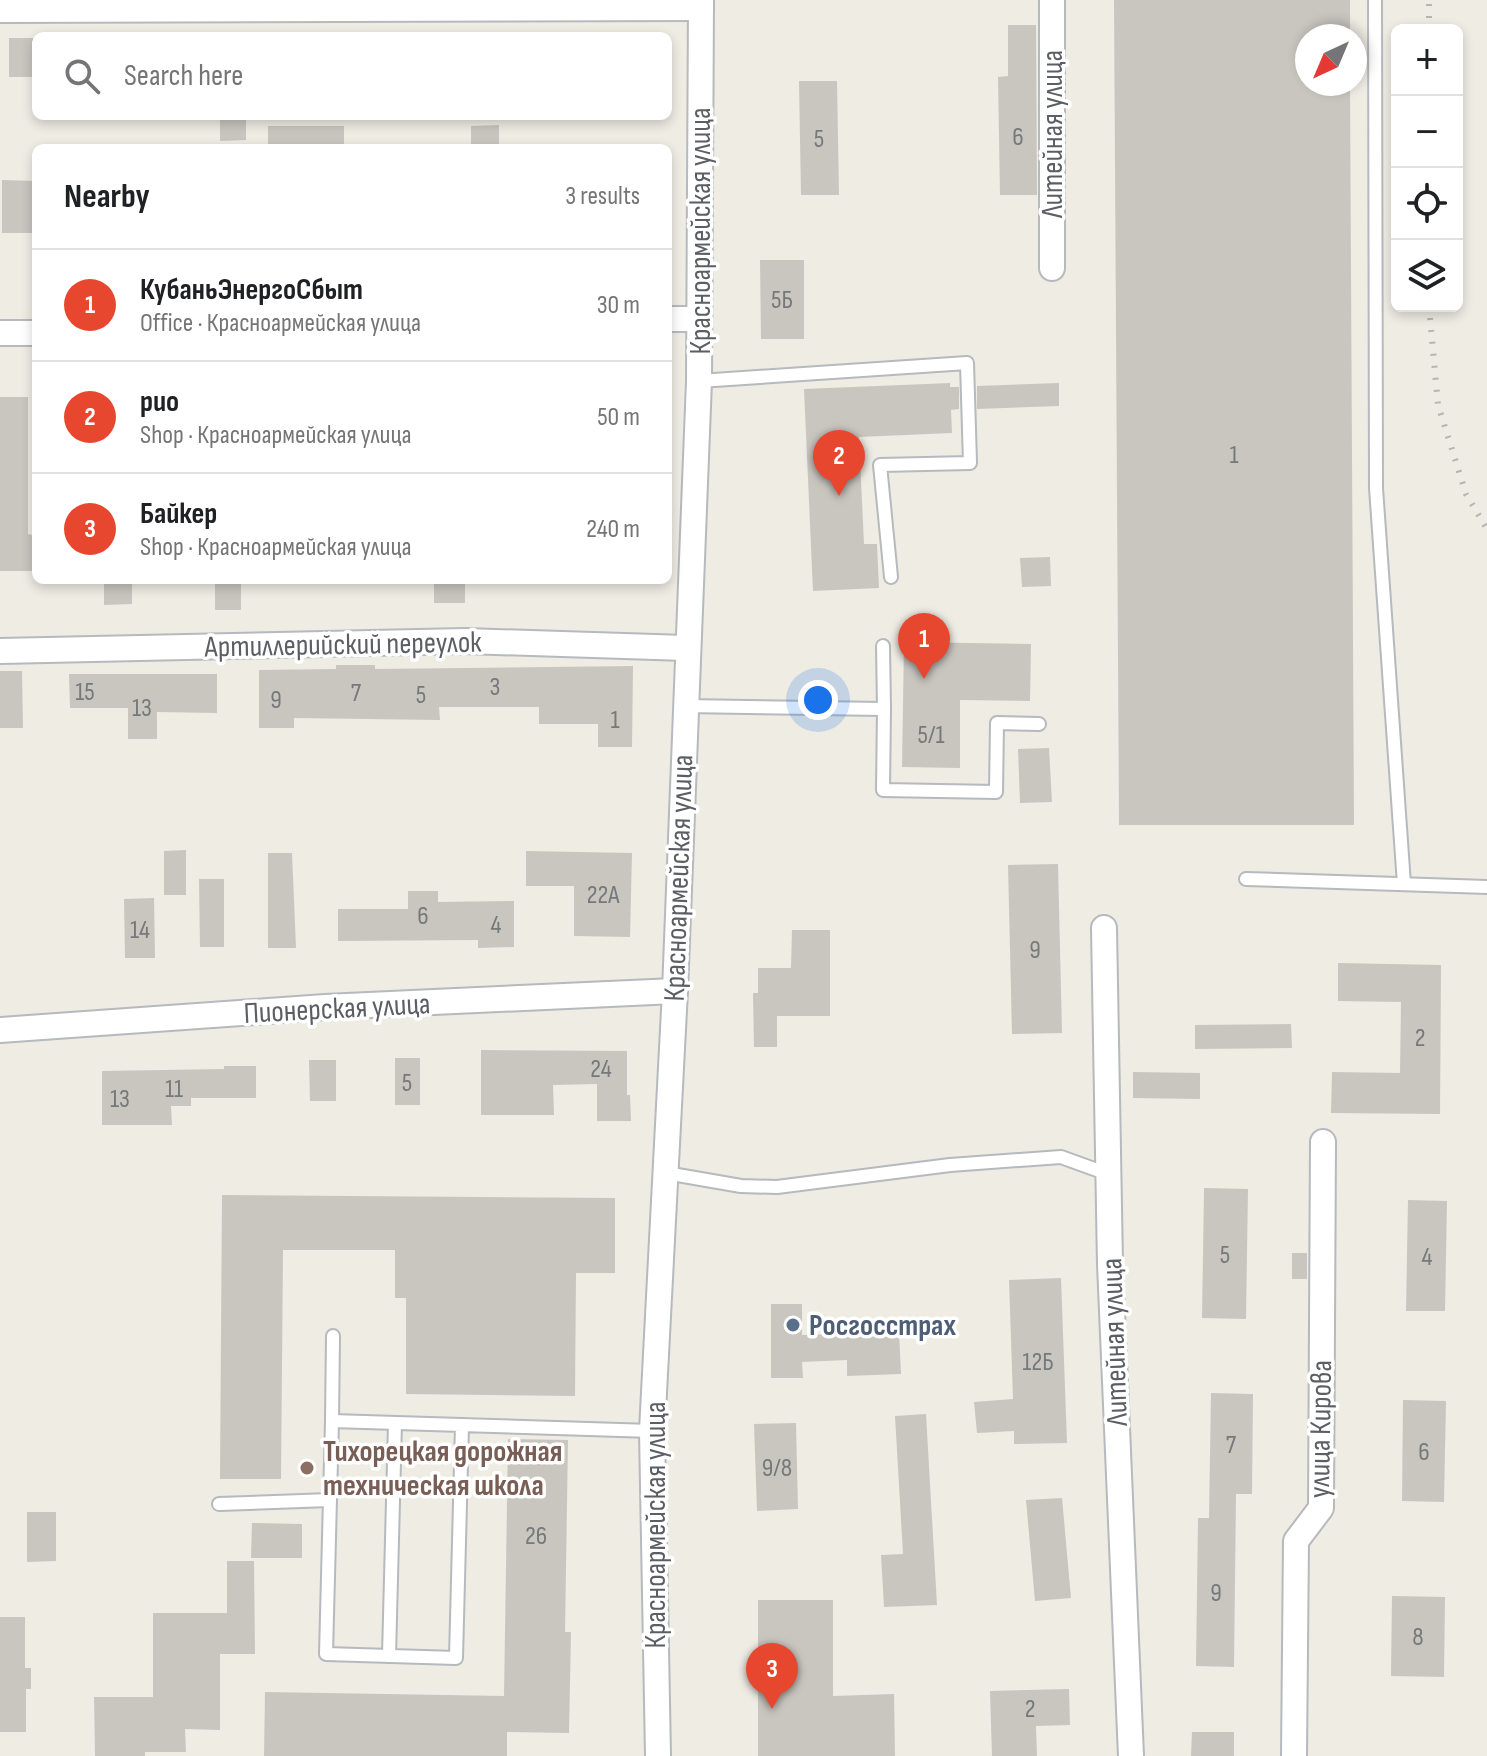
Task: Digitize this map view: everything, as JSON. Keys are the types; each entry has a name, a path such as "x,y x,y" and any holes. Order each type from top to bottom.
{"street":[{"name":"Литейная улица","path":"1052,0 1052,268"},
{"path":"0,10 701,4"},
{"name":"Красноармейская улица","path":"658,1756 652,1431 675,991 686,648 699,381 701,4"},
{"path":"672,319 699,319"},
{"path":"0,333 32,333"},
{"name":"Артиллерийский переулок","path":"0,651 465,641 686,648"},
{"name":"Литейная улица","path":"1104,928 1108,1174 1131,1756"},
{"name":"Пионерская улица","path":"0,1030 325,1007 675,991"},
{"name":"улица Кирова","path":"1294,1756 1296,1541 1321,1508 1323,1142"}],"lane":[{"path":"1375,0 1376,488 1404,884"},
{"path":"699,381 967,363 970,463 880,465 891,577"},
{"path":"883,646 883,790 996,792 997,723 1039,724"},
{"path":"684,706 884,709"},
{"path":"1246,879 1487,887"},
{"path":"666,1173 741,1186 777,1187 965,1164 1061,1157 1108,1174"},
{"path":"333,1336 326,1654 456,1658 462,1425"},
{"path":"332,1421 652,1431"},
{"path":"389,1656 395,1423"},
{"path":"219,1504 330,1500"}],"building":[{"path":"1114,0 1350,0 1350,24 1295,24 1295,96 1350,96 1354,825 1119,825"},
{"path":"1008,25 1036,25 1037,195 1000,195 998,77 1008,76"},
{"path":"9,38 32,38 32,77 9,77"},
{"path":"799,81 837,81 839,195 801,195"},
{"path":"220,120 246,120 246,140 220,141"},
{"path":"499,125 499,144 471,144 471,126"},
{"path":"268,126 344,126 344,144 268,144"},
{"path":"2,180 32,181 32,233 2,233"},
{"path":"760,260 804,260 804,339 761,339"},
{"path":"950,383 950,387 959,387 959,409 951,410 952,433 859,437 864,544 877,544 879,588 813,591 804,389"},
{"path":"1059,383 1059,406 977,409 977,386"},
{"path":"0,397 28,397 28,534 32,535 32,571 0,571"},
{"path":"1050,557 1051,586 1022,587 1020,558"},
{"path":"104,584 132,584 132,604 104,605"},
{"path":"215,584 241,584 241,610 215,610"},
{"path":"434,584 465,584 465,603 434,603"},
{"path":"904,642 1031,644 1030,701 960,700 960,768 902,767"},
{"path":"336,665 375,665 375,669 633,666 632,747 598,747 598,724 539,724 539,707 439,707 440,720 294,718 294,728 259,728 259,670 336,669"},
{"path":"0,671 22,671 23,728 0,728"},
{"path":"69,674 217,674 217,713 157,712 157,739 128,739 128,708 70,708"},
{"path":"1049,748 1052,802 1020,803 1018,749"},
{"path":"186,850 186,895 164,895 164,851"},
{"path":"526,851 632,853 630,937 574,936 574,886 526,886"},
{"path":"268,853 292,853 296,948 268,948"},
{"path":"1058,864 1062,1033 1012,1034 1008,865"},
{"path":"199,879 224,879 224,947 200,947"},
{"path":"408,891 438,891 438,902 514,901 514,947 478,948 478,940 338,941 338,909 408,909"},
{"path":"154,898 155,958 125,958 124,899"},
{"path":"792,930 830,930 830,1016 777,1016 777,1047 754,1047 753,993 758,993 758,968 791,968"},
{"path":"1338,963 1441,965 1440,1114 1331,1113 1332,1072 1400,1073 1401,1002 1338,1001"},
{"path":"1291,1024 1292,1048 1195,1049 1195,1025"},
{"path":"481,1050 627,1051 627,1095 630,1095 631,1121 597,1121 597,1084 553,1085 554,1115 481,1115"},
{"path":"395,1058 420,1058 420,1105 395,1105"},
{"path":"309,1060 336,1060 336,1101 310,1101"},
{"path":"224,1066 256,1066 256,1098 191,1098 191,1106 171,1106 172,1125 102,1125 102,1071 224,1069"},
{"path":"1133,1072 1200,1073 1200,1099 1133,1098"},
{"path":"1204,1188 1248,1189 1246,1319 1202,1318"},
{"path":"222,1195 615,1198 615,1273 576,1273 575,1396 406,1394 406,1298 395,1298 395,1250 283,1250 281,1479 220,1479"},
{"path":"1408,1200 1447,1201 1445,1311 1406,1311"},
{"path":"1292,1253 1307,1253 1307,1279 1292,1279"},
{"path":"1061,1278 1067,1443 1014,1444 1014,1431 977,1433 974,1402 1013,1399 1009,1280"},
{"path":"771,1304 802,1304 802,1335 899,1332 901,1374 847,1376 847,1360 802,1362 803,1378 771,1378"},
{"path":"1211,1393 1253,1394 1252,1494 1236,1494 1234,1667 1196,1666 1198,1518 1209,1518"},
{"path":"1403,1400 1446,1401 1444,1502 1402,1501"},
{"path":"926,1414 937,1605 884,1607 881,1555 903,1554 895,1416"},
{"path":"796,1423 798,1509 757,1511 754,1424"},
{"path":"508,1439 568,1440 565,1632 571,1632 569,1733 507,1732 507,1756 264,1756 265,1692 504,1696"},
{"path":"1062,1498 1071,1598 1035,1601 1026,1500"},
{"path":"27,1512 56,1512 56,1561 27,1562"},
{"path":"252,1523 302,1524 302,1558 251,1558"},
{"path":"227,1561 254,1561 255,1654 220,1654 220,1730 185,1729 186,1752 95,1756 94,1697 153,1697 153,1613 227,1613"},
{"path":"1392,1596 1445,1597 1444,1677 1391,1676"},
{"path":"758,1600 833,1600 833,1696 894,1694 895,1756 758,1756"},
{"path":"0,1617 25,1617 25,1668 31,1668 31,1689 26,1689 26,1732 0,1732"},
{"path":"1069,1689 1070,1725 1036,1726 1037,1756 992,1756 990,1691"},
{"path":"1192,1732 1234,1732 1234,1756 1191,1756"}],"railway":[{"path":"1429,0 1429,24"},
{"path":"1430,312 1438,405 1466,494 1487,529"}],"place":[{"name":"рио","path":"839,496"},
{"name":"КубаньЭнергоСбыт","path":"924,679"},
{"name":"Росгосстрах","path":"793,1325"},
{"name":"Тихорецкая дорожная техническая школа","path":"307,1468"},
{"name":"Байкер","path":"772,1709"}]}
